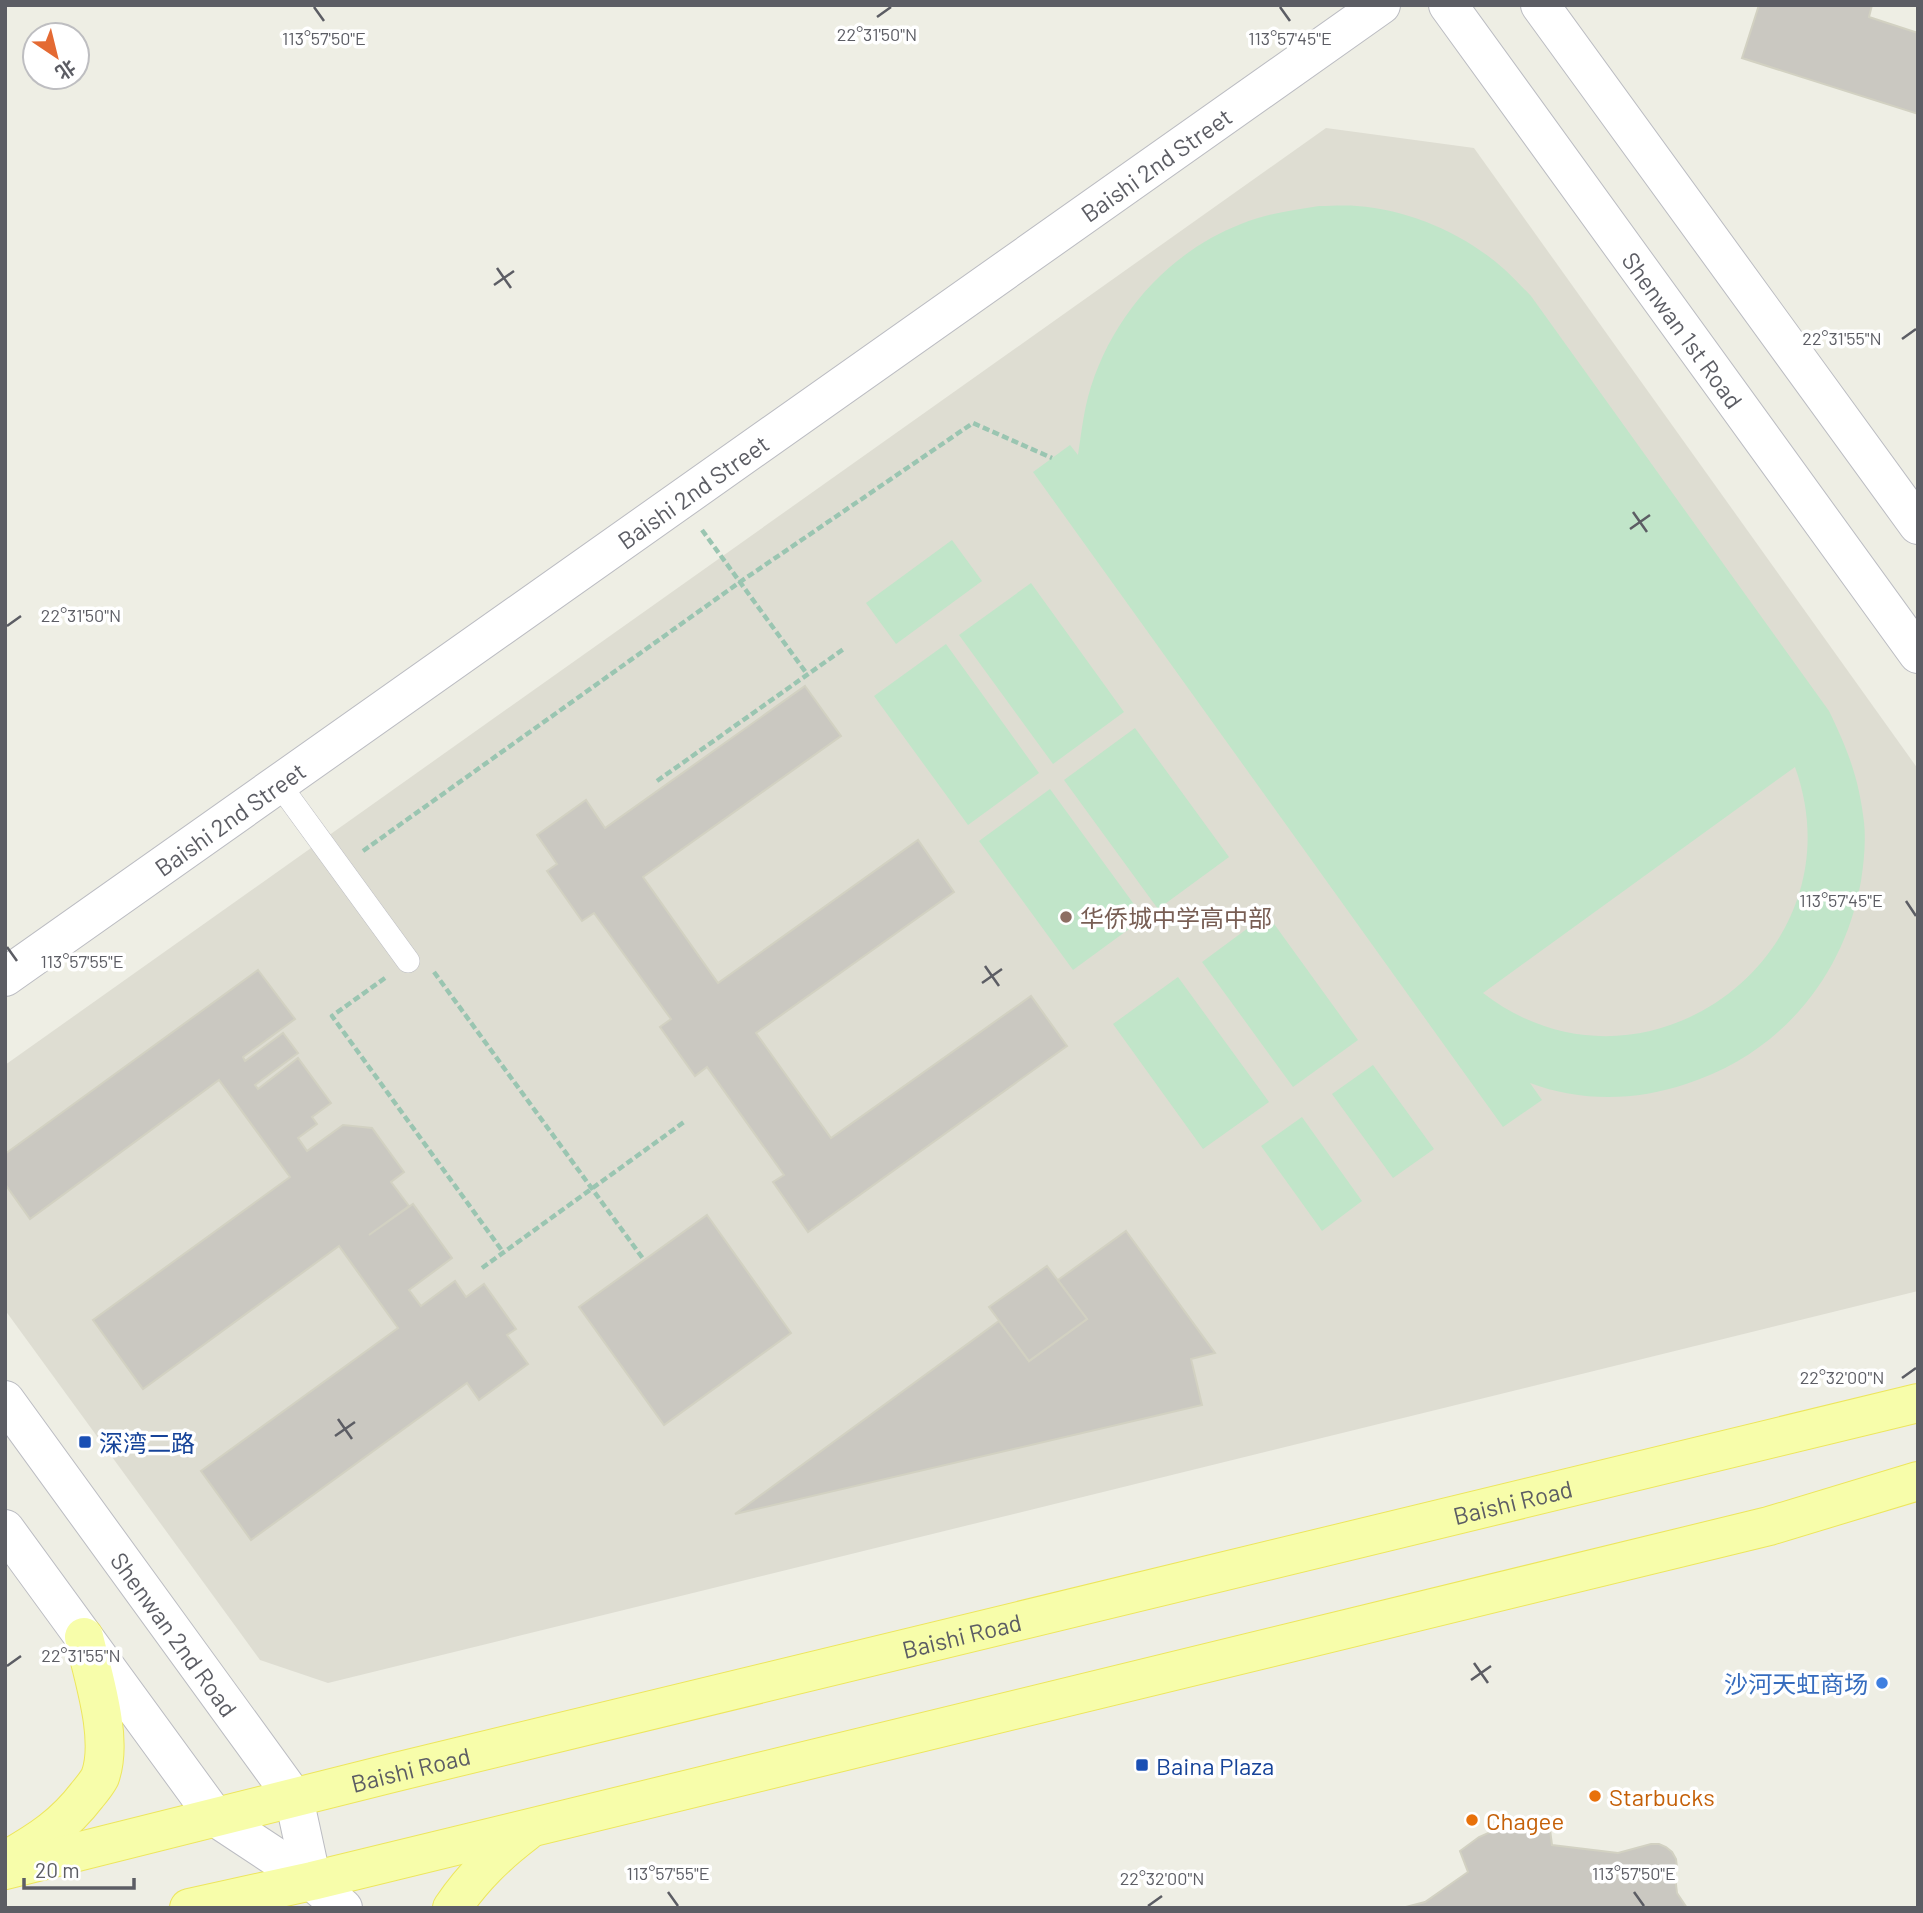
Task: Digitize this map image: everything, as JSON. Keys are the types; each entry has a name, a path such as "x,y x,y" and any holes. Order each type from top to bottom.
{"main road":[{"name":"Baishi Road","path":"5,1870 1918,1403"},
{"path":"188,1908 312,1881 1769,1526 1918,1481"},
{"path":"5,1860 37,1842 72,1815 99,1779 104,1758 102,1719 84,1637"},
{"path":"452,1908 470,1882 496,1855 532,1827"}],"street":[{"name":"Baishi 2nd Street","path":"5,977 1381,5"},
{"name":"Shenwan 1st Road","path":"1448,5 1918,654"},
{"path":"1540,5 1918,526"},
{"name":"Shenwan 2nd Road","path":"5,1400 294,1798 312,1881"},
{"path":"5,1529 215,1817 312,1881 342,1908"}],"lane":[{"path":"279,784 408,961"}],"path":[{"path":"340,867 740,582 973,423 1052,458"},
{"path":"680,500 807,674"},
{"path":"657,781 845,648"},
{"path":"503,1252 332,1016 420,952 644,1260"},
{"path":"482,1268 684,1122"}],"shaded area":[{"name":"华侨城中学高中部","path":"1326,128 1474,148 1918,769 1918,1291 328,1683 260,1660 5,1310 5,1065"}],"green space":[{"path":"1319,206 1377,208 1417,218 1436,226 1489,256 1531,296 1829,711 1842,739 1859,792 1865,844 1861,881 1840,949 1823,980 1778,1032 1751,1053 1720,1071 1667,1090 1628,1096 1568,1094 1530,1083 1542,1100 1503,1127 1033,472 1070,445 1078,455 1088,397 1110,342 1126,316 1165,271 1188,252 1241,224 1270,215","holes":["1795,767 1808,836 1797,899 1768,954 1724,997 1670,1025 1608,1036 1545,1026 1483,993"]},
{"path":"952,540 982,581 896,644 866,603"},
{"path":"1031,583 1124,712 1053,764 959,635"},
{"path":"946,644 1039,773 968,825 874,696"},
{"path":"1135,728 1229,857 1158,909 1064,780"},
{"path":"1050,789 1144,918 1073,970 979,841"},
{"path":"1267,914 1358,1040 1293,1087 1202,962"},
{"path":"1178,977 1269,1102 1203,1149 1113,1024"},
{"path":"1373,1065 1434,1149 1393,1178 1332,1094"},
{"path":"1302,1117 1362,1201 1322,1231 1261,1146"}],"building":[{"path":"1759,5 1872,5 1869,17 1918,33 1918,114 1742,58"},
{"path":"805,686 841,736 643,877 718,983 918,840 954,892 756,1033 831,1138 1031,996 1067,1046 808,1232 773,1182 784,1175 707,1067 695,1076 660,1027 671,1019 594,913 582,921 547,871 557,864 537,835 586,800 605,828"},
{"path":"258,970 295,1019 243,1057 245,1061 283,1033 298,1053 255,1085 258,1089 298,1058 331,1103 312,1117 317,1124 298,1138 307,1151 343,1125 372,1128 404,1172 391,1182 409,1206 369,1235 413,1204 452,1258 409,1290 421,1306 455,1281 466,1297 484,1284 516,1329 507,1335 528,1364 479,1400 467,1383 251,1540 201,1471 398,1328 339,1246 143,1389 93,1320 290,1177 219,1080 30,1219 5,1184 5,1154"},
{"path":"707,1215 791,1333 664,1425 579,1307"},
{"path":"1126,1231 1215,1353 1191,1359 1202,1405 735,1514 999,1321 1029,1361 1087,1319 1058,1280"},
{"path":"1047,1266 1087,1319 1029,1361 989,1307"},
{"path":"1549,1822 1552,1845 1618,1853 1651,1844 1666,1847 1676,1859 1677,1893 1687,1908 1402,1908 1425,1902 1468,1872 1460,1851 1479,1837 1502,1827"}],"place":[{"name":"华侨城中学高中部","path":"1066,917"},
{"name":"深湾二路","path":"85,1442"},
{"name":"沙河天虹商场","path":"1882,1683"},
{"name":"Baina Plaza","path":"1142,1765"},
{"name":"Starbucks","path":"1595,1796"},
{"name":"Chagee","path":"1472,1820"}]}
